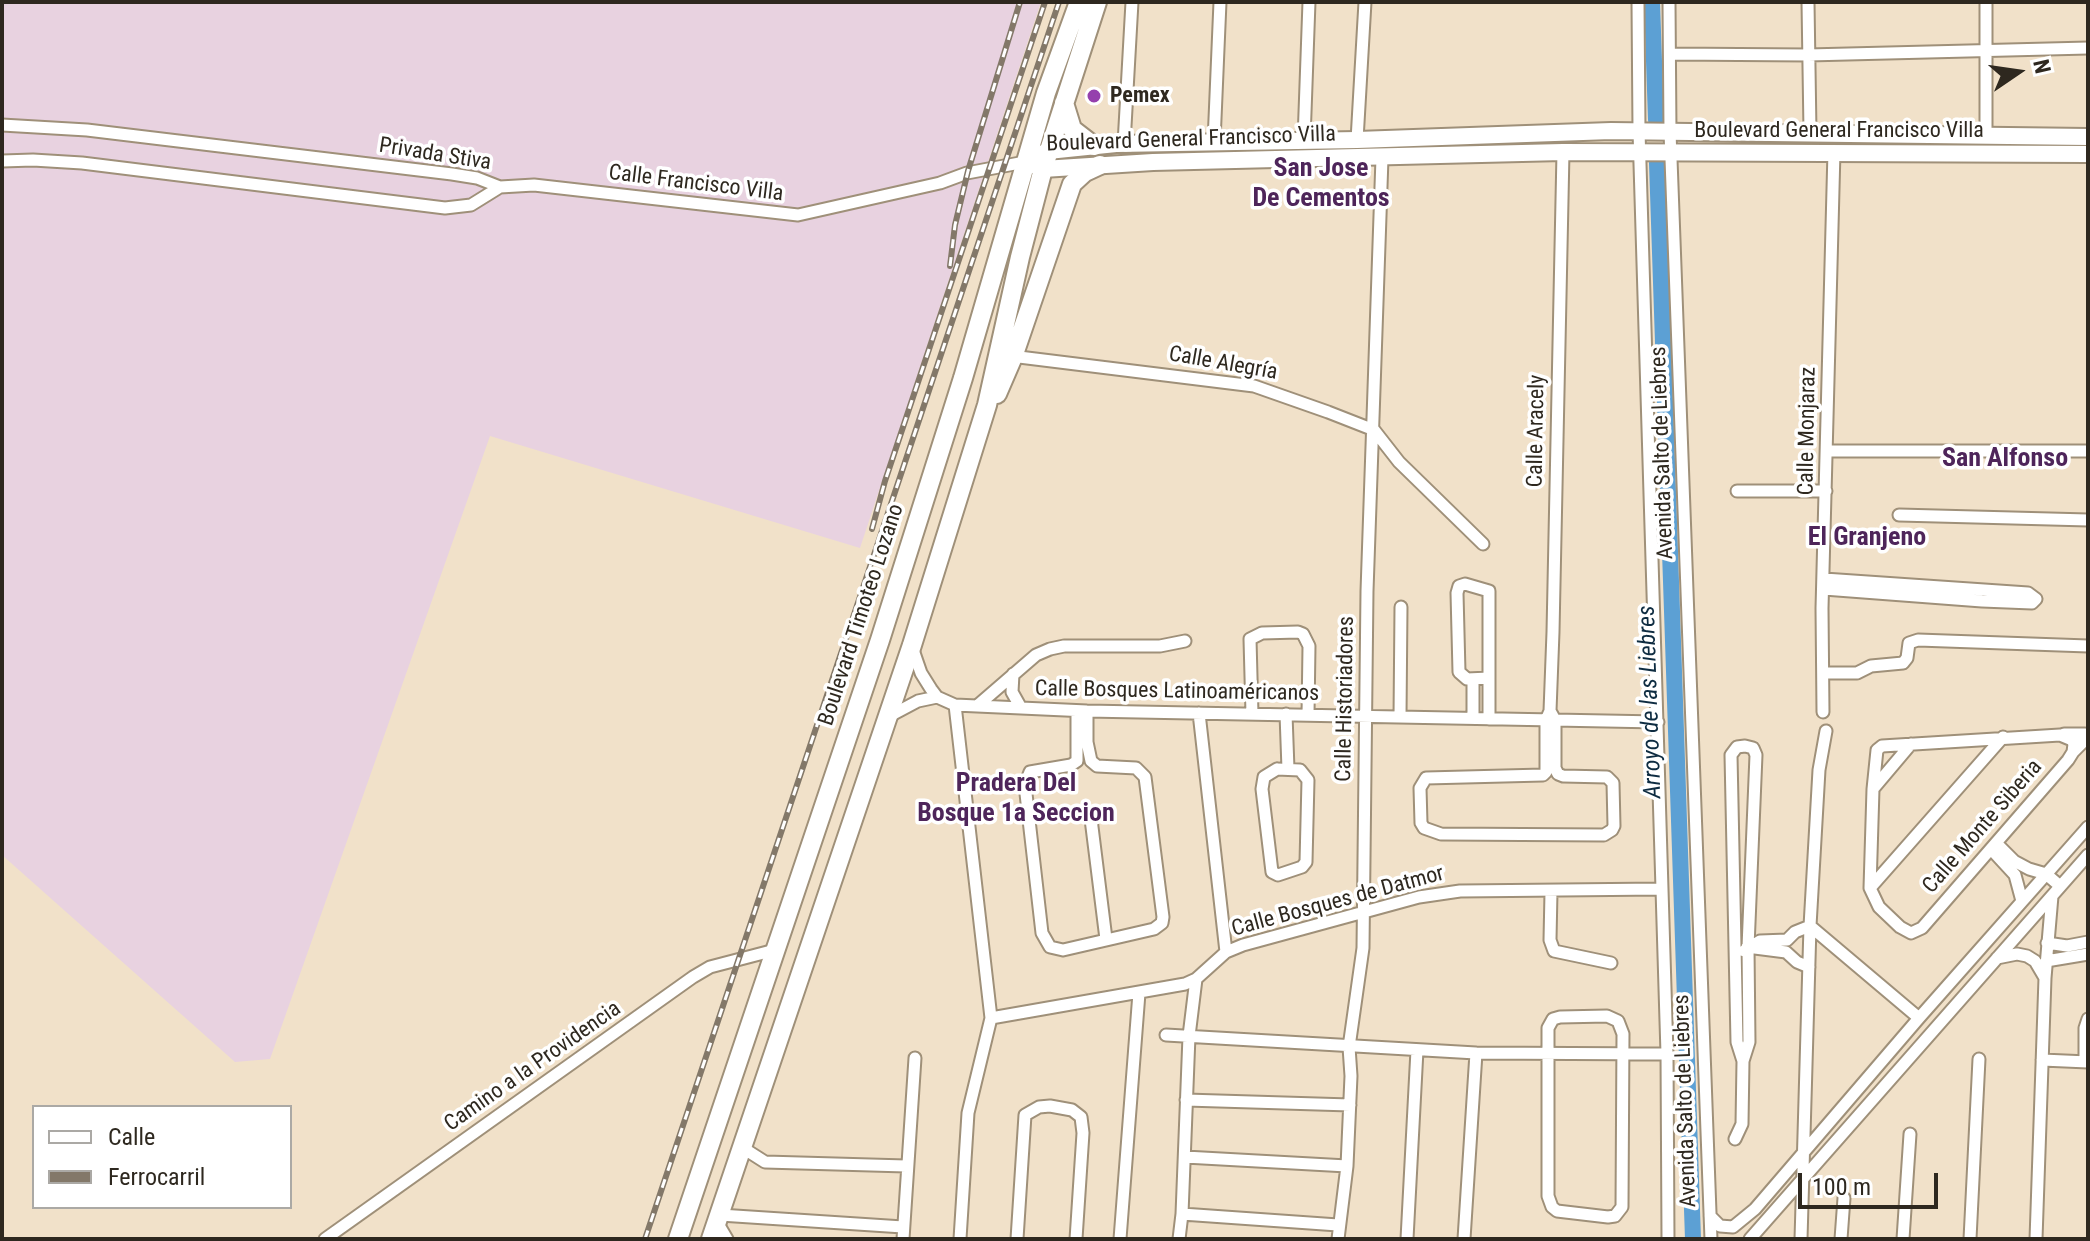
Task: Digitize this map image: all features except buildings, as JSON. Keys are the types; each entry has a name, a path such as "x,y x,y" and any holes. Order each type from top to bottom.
{"main road":[{"name":"Boulevard Timoteo Lozano","path":"678,1239 963,378 1046,93 1079,2"},
{"path":"1006,354 1046,160 1097,2"},
{"path":"1064,103 1072,129 1094,146"},
{"name":"Boulevard General Francisco Villa","path":"1046,160 1094,146 1124,144 1655,132 2088,137"},
{"name":"Boulevard General Francisco Villa","path":"1025,162 1046,160 1100,165 1563,152 2088,154"},
{"path":"716,1225 912,645 987,405 1072,184 1085,172 1100,165"},
{"path":"831,782 833,800 839,807 848,805 860,796"},
{"path":"813,833 835,829 842,848"}],"street":[{"path":"1124,144 1132,2"},
{"path":"1214,142 1220,2"},
{"path":"1304,140 1309,2"},
{"path":"1357,140 1365,2"},
{"name":"Avenida Salto de Liebres","path":"1638,2 1655,132 1668,152 1711,1239"},
{"name":"Avenida Salto de Liebres","path":"1668,1239 1667,1054 1642,152 1655,132 1670,54 1669,2"},
{"path":"1808,2 1810,132"},
{"path":"1986,2 1986,136"},
{"path":"1670,54 1808,55 2088,48"},
{"name":"Privada Stiva","path":"2,125 87,130 452,174 477,178 500,187"},
{"name":"Calle Monjaraz","path":"1823,712 1834,151"},
{"name":"Calle Aracely","path":"1550,717 1563,152"},
{"name":"Calle Historiadores","path":"1338,1239 1347,1166 1349,1047 1363,948 1367,591 1382,158"},
{"name":"Privada Stiva","path":"2,161 82,163 445,208 471,205 500,187"},
{"name":"Calle Francisco Villa","path":"500,187 534,185 798,215 940,183 967,173 1025,162"},
{"name":"Calle Alegría","path":"1006,354 1254,386 1374,430"},
{"path":"1374,430 1399,462 1483,544"},
{"path":"1827,451 2088,451"},
{"path":"1737,491 1826,491"},
{"path":"1899,515 2088,520"},
{"path":"1489,678 1467,679 1459,672 1457,593 1459,586 1465,584 1489,591 1489,678 1489,719"},
{"path":"1824,584 1995,596"},
{"path":"1400,717 1401,607"},
{"path":"1252,714 1250,639 1262,633 1298,632 1306,638 1309,646 1308,715"},
{"path":"1823,673 1857,673 1871,666 1903,663 1909,643 1918,640 2088,646"},
{"path":"977,706 1036,655 1064,646 1160,646 1185,641"},
{"path":"885,719 918,701 937,697 921,673 912,645"},
{"path":"1013,674 1012,692 1021,708"},
{"path":"1473,679 1473,718"},
{"name":"Calle Bosques Latinoaméricanos","path":"937,697 955,705 1082,711 1489,719 1550,717 1658,722"},
{"path":"955,705 991,1018 968,1113 960,1239"},
{"path":"1082,711 1091,761 1097,766 1136,768 1145,777 1163,917 1159,927 1154,929 1056,949 1050,947 1042,933 1025,778 1034,770 1071,765 1077,761 1082,711"},
{"path":"1199,713 1226,952"},
{"path":"1286,714 1288,769"},
{"path":"1550,717 1558,774 1607,777 1613,783 1614,826 1610,832 1604,835 1441,834 1427,830 1421,823 1420,788 1426,778 1543,775 1546,772 1550,717"},
{"path":"1801,1239 1810,926 1819,770 1826,731"},
{"name":"Calle Monte Siberia","path":"2060,735 2072,740 2073,752 1919,931 1911,933 1900,927 1874,901 1870,888 1877,750 1882,746 2003,737 2060,735"},
{"path":"1870,888 2003,737"},
{"path":"1873,789 1911,744"},
{"path":"1735,1139 1742,1124 1743,1061 1749,1042 1748,947 1756,755 1753,748 1745,746 1737,747 1731,755 1737,1042 1743,1061"},
{"path":"1288,769 1300,770 1308,780 1306,862 1302,867 1278,875 1272,872 1263,782 1271,772 1288,769"},
{"path":"1091,819 1106,939"},
{"path":"1710,1215 1725,1228 1738,1225 1755,1209 2088,827"},
{"path":"1993,846 2022,866 2046,874 2056,891 2047,943 2036,1239"},
{"path":"1993,846 2015,875 2022,901"},
{"path":"1750,1239 2088,855"},
{"name":"Calle Bosques de Datmor","path":"991,1018 1185,984 1196,979 1226,952 1259,940 1419,897 1460,891 1661,889"},
{"path":"1551,892 1550,940 1554,951 1611,963"},
{"path":"1786,946 1795,932 1810,926"},
{"path":"1810,926 1919,1018"},
{"path":"1736,935 1748,947"},
{"path":"1737,958 1760,941 1786,946 1797,962 1809,967"},
{"path":"2047,943 2088,947"},
{"path":"2046,961 2088,947"},
{"name":"Camino a la Providencia","path":"325,1239 693,977 710,967 775,950"},
{"path":"1997,959 2017,954 2027,956 2035,961 2045,978"},
{"path":"1974,956 1986,971"},
{"path":"1179,1239 1189,1036 1196,979"},
{"path":"1120,1239 1139,993"},
{"path":"1607,1016 1618,1021 1621,1027 1622,1054 1622,1207 1615,1216 1608,1217 1557,1211 1550,1202 1548,1028 1553,1019 1607,1016"},
{"path":"2042,1060 2086,1062 2085,1028 2088,1019"},
{"path":"1166,1035 1476,1053 1667,1054"},
{"path":"1407,1239 1417,1050"},
{"path":"1464,1239 1476,1053"},
{"path":"716,1225 903,1233 915,1058"},
{"path":"1970,1239 1979,1059"},
{"path":"1186,1100 1350,1105"},
{"path":"1017,1239 1025,1115 1039,1107 1050,1106 1072,1110 1081,1117 1083,1133 1076,1239"},
{"path":"1903,1239 1910,1134"},
{"path":"743,1148 765,1162 906,1166"},
{"path":"1185,1157 1347,1166"},
{"path":"1841,1239 1844,1198"},
{"path":"1182,1214 1338,1225"},
{"path":"716,1225 727,1239"}],"shaded area":[{"path":"2,2 1041,2 860,548 490,436 270,1059 235,1062 2,855"}],"waterway":[{"name":"Arroyo de las Liebres","path":"1652,2 1656,120"},
{"name":"Arroyo de las Liebres","path":"1657,163 1693,1239"}],"railway":[{"path":"950,266 955,225 968,171 1020,2"},
{"path":"872,529 885,481 1045,2"},
{"path":"645,1239 1059,2"}],"place":[{"name":"Pemex","path":"1094,96"}],"district":[{"name":"San Jose De Cementos","path":"1321,184"},
{"name":"San Alfonso","path":"2005,459"},
{"name":"El Granjeno","path":"1867,538"},
{"name":"Pradera Del Bosque 1a Seccion","path":"1016,799"}]}
